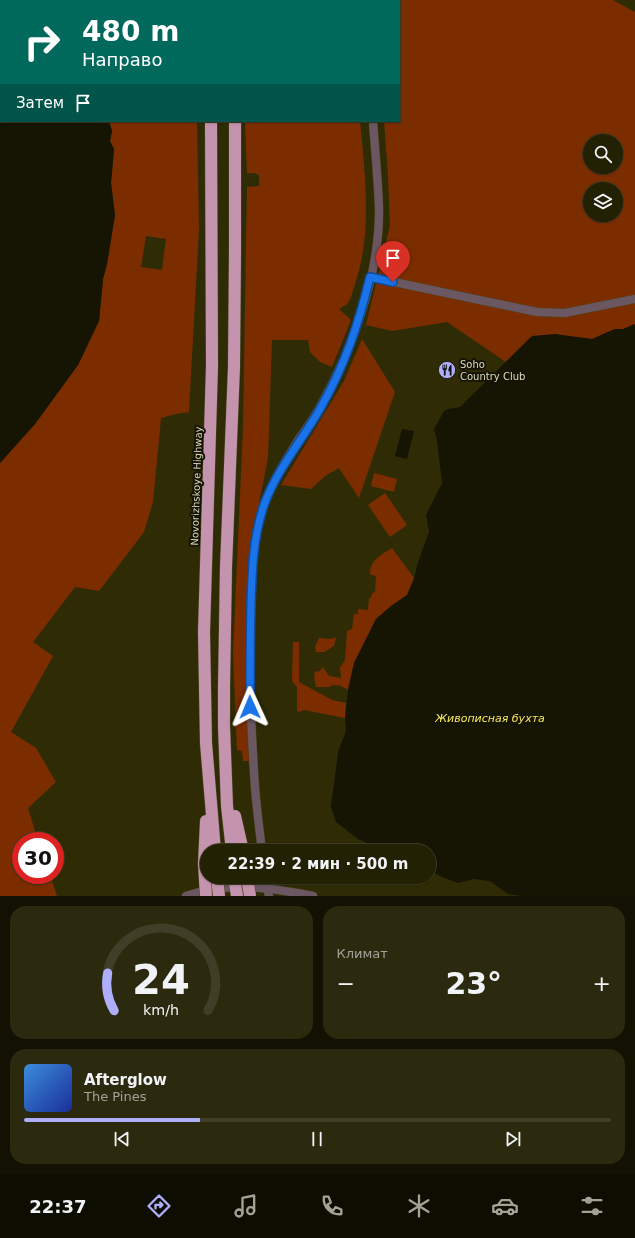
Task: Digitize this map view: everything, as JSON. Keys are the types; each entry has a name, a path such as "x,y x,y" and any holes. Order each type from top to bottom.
{"highway":[{"name":"Novorizhskoye Highway","path":"211,122 212,366 204,632 206,743 215,844"},
{"path":"231,844 224,726 224,651 234,367 236,251 235,122"},
{"path":"226,777 241,844"},
{"path":"206,896 204,864 208,780"},
{"path":"218,884 219,896"},
{"path":"235,884 237,896"},
{"path":"248,884 250,896"}],"street":[{"path":"261,844 254,773 250,707 252,571 258,524 273,483 280,469 319,410 340,370 363,308 377,245 379,209 373,122"},
{"path":"370,277 537,312 565,313 635,299"},
{"path":"186,896 221,888 247,886 268,892 306,896"}],"shaded area":[{"path":"400,0 613,0 635,12 635,324 623,330 615,329 592,339 532,336 506,362 447,322 392,331 366,325 390,226 384,122 400,122"},
{"path":"109,122 197,122 199,229 189,412 161,418 153,502 144,532 99,591 75,587 33,642 53,656 11,732 36,748 56,782 28,808 35,832 12,832 12,884 53,884 57,896 0,896 0,463 35,424 78,365 99,321 103,279 115,215 111,183 114,149 110,141 112,131","holes":["146,236 166,239 162,270 141,267"]},
{"path":"245,122 360,122 366,205 364,246 360,267 350,300 346,305 339,309 351,320 332,367 320,362 310,352 308,340 272,340 268,458 252,543 245,665 249,761 243,761 242,751 237,750 233,654 243,427 247,187 259,186 259,175 247,173"},
{"path":"362,339 395,392 359,498 339,468 325,476 311,489 281,485 344,381"},
{"path":"374,473 397,479 394,492 371,486"},
{"path":"385,493 407,525 390,537 368,505"},
{"path":"392,548 414,578 407,595 376,619 354,663 348,690 341,686 333,685 329,687 316,687 314,677 315,672 320,671 323,667 329,676 341,678 340,668 345,660 347,631 352,629 354,614 358,614 358,609 368,610 369,598 371,598 372,593 375,592 376,576 370,574 372,565 377,558"},
{"path":"336,637 334,646 324,652 316,652 315,647 319,638 331,639"},
{"path":"293,642 299,642 299,682 332,700 346,703 345,718 304,710 299,712 297,711 297,687 292,681"}],"water":[{"path":"0,122 109,122 112,131 110,141 114,149 111,183 115,215 103,279 99,321 78,365 35,424 0,463"},
{"name":"Живописная бухта","path":"635,324 635,896 521,896 508,894 490,881 474,879 458,883 436,874 436,844 368,844 358,839 336,822 331,807 338,752 346,731 345,718 348,690 354,663 376,619 407,595 414,579 418,562 429,532 426,515 442,483 437,441 434,429 444,411 460,407 532,336 555,334 592,339 615,329 623,329"},
{"path":"402,429 414,431 407,459 395,456"}],"place":[{"name":"Soho Country Club","path":"447,370"}],"route":[{"path":"250,707 252,571 258,524 264,505 280,469 319,410 340,370 363,308 370,277 393,282"}]}
